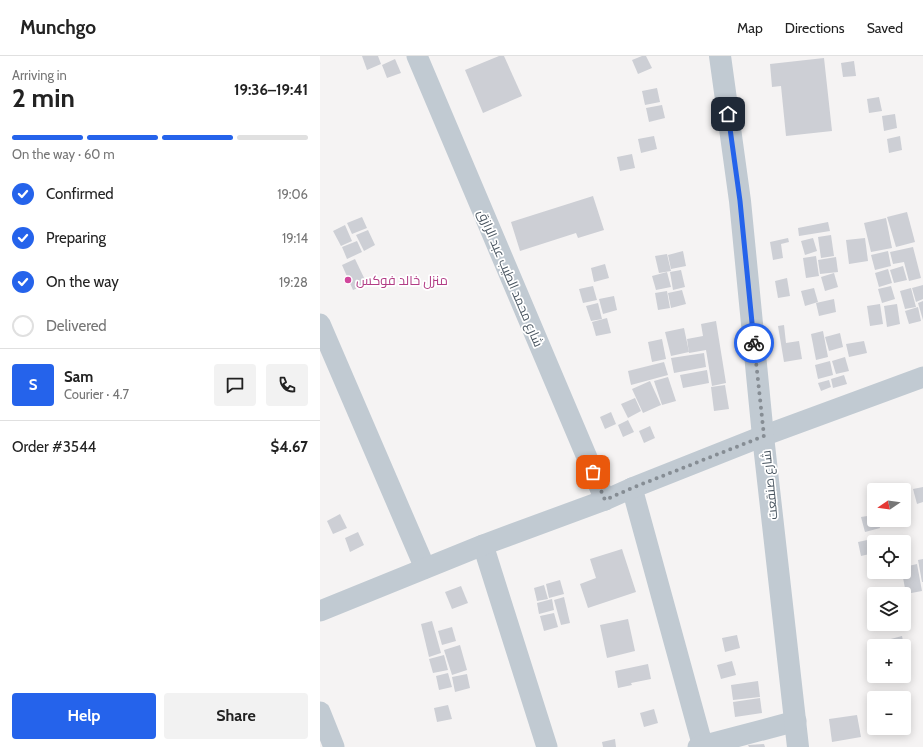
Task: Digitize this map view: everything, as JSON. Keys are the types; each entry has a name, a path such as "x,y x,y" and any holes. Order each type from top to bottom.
{"street":[{"name":"شارع محمد الطيب عبد الرازق","path":"417,56 605,500"},
{"name":"شارع صنقعت","path":"720,56 740,201 798,747"},
{"path":"320,324 425,568"},
{"path":"320,611 425,568 605,500 764,436 923,377"},
{"path":"632,488 701,747 796,720"},
{"path":"483,546 547,747"},
{"path":"320,712 334,747"}],"building":[{"path":"362,56 378,56 381,64 367,70"},
{"path":"499,56 504,56 522,96 483,113 465,70"},
{"path":"646,56 652,68 638,74 632,60"},
{"path":"824,58 832,131 786,136 781,86 772,87 770,64"},
{"path":"395,59 401,73 387,78 382,65"},
{"path":"854,61 856,76 843,77 841,63"},
{"path":"657,88 660,102 645,105 642,91"},
{"path":"879,97 882,111 869,113 867,99"},
{"path":"662,105 665,118 649,122 646,108"},
{"path":"895,114 897,128 884,131 882,116"},
{"path":"654,136 657,149 641,153 638,139"},
{"path":"900,136 902,150 889,153 887,139"},
{"path":"632,154 635,168 620,171 617,157"},
{"path":"593,196 604,230 578,238 576,233 520,251 511,222"},
{"path":"907,212 915,242 896,247 887,217"},
{"path":"362,217 367,228 352,234 347,223"},
{"path":"886,218 892,248 871,252 864,223"},
{"path":"828,222 830,231 799,236 798,228"},
{"path":"345,225 352,241 341,246 333,231"},
{"path":"368,230 375,245 364,251 356,235"},
{"path":"831,235 834,256 821,258 818,237"},
{"path":"788,238 789,242 781,244 783,258 773,260 770,242"},
{"path":"813,238 817,251 805,255 801,241"},
{"path":"865,238 868,261 849,264 846,240"},
{"path":"357,241 362,252 347,259 342,247"},
{"path":"913,247 921,278 909,281 904,262 893,264 890,252"},
{"path":"683,251 686,266 671,269 668,255"},
{"path":"888,251 891,266 875,270 871,255"},
{"path":"667,254 671,271 659,273 655,256"},
{"path":"816,256 819,276 806,278 803,258"},
{"path":"836,257 838,272 820,274 818,260"},
{"path":"355,259 367,284 353,290 342,265"},
{"path":"605,264 609,278 594,282 591,268"},
{"path":"903,266 907,280 894,283 890,270"},
{"path":"888,269 892,283 879,287 875,273"},
{"path":"681,270 685,287 673,290 670,272"},
{"path":"667,272 671,287 656,290 652,276"},
{"path":"834,273 838,287 825,291 821,277"},
{"path":"787,278 790,296 778,298 775,281"},
{"path":"923,285 923,299 916,302 912,288"},
{"path":"593,286 597,300 583,303 579,289"},
{"path":"891,286 895,299 882,303 878,289"},
{"path":"814,288 818,302 805,306 801,291"},
{"path":"911,288 916,307 905,309 900,291"},
{"path":"682,290 686,304 671,308 668,293"},
{"path":"667,291 670,308 658,310 655,293"},
{"path":"614,296 617,310 603,314 599,299"},
{"path":"834,299 836,312 819,316 816,303"},
{"path":"923,301 923,320 918,303"},
{"path":"598,303 602,319 591,321 586,306"},
{"path":"880,304 883,324 870,326 867,306"},
{"path":"897,304 900,324 887,327 884,306"},
{"path":"918,307 921,321 909,324 905,311"},
{"path":"607,318 611,333 596,336 592,322"},
{"path":"716,321 726,383 712,386 706,350 689,353 687,339 703,336 701,324"},
{"path":"784,325 786,343 799,341 802,359 784,362 778,326"},
{"path":"684,328 689,352 671,356 665,332"},
{"path":"823,331 828,357 816,360 811,334"},
{"path":"840,333 843,347 829,351 825,337"},
{"path":"662,339 666,359 652,362 648,342"},
{"path":"864,341 867,353 849,357 846,344"},
{"path":"704,353 706,367 674,373 671,358"},
{"path":"845,357 849,371 836,374 832,361"},
{"path":"830,361 833,375 818,379 815,365"},
{"path":"664,362 668,375 631,385 628,371"},
{"path":"707,370 709,383 683,388 680,375"},
{"path":"844,375 847,384 833,388 831,379"},
{"path":"668,377 676,401 662,405 654,381"},
{"path":"829,380 831,387 821,391 818,383"},
{"path":"650,381 661,405 643,413 632,389"},
{"path":"725,385 729,409 714,411 711,387"},
{"path":"635,398 641,411 628,418 621,404"},
{"path":"611,412 616,424 605,429 600,417"},
{"path":"628,420 634,432 623,437 618,425"},
{"path":"650,426 655,438 644,443 639,431"},
{"path":"923,487 923,502 917,504 913,489"},
{"path":"340,514 347,528 333,534 327,521"},
{"path":"867,516 867,527 880,528 865,532 861,517"},
{"path":"358,532 364,545 350,552 345,538"},
{"path":"867,540 867,555 861,556 858,542"},
{"path":"622,549 636,592 588,608 580,584 596,578 590,559"},
{"path":"923,559 923,582 922,582 918,560"},
{"path":"917,564 922,591 911,593 911,587 905,587 903,579 911,579 911,565"},
{"path":"560,580 564,594 549,598 546,584"},
{"path":"544,585 548,599 537,601 534,588"},
{"path":"461,586 468,603 452,609 445,592"},
{"path":"564,597 570,623 561,625 554,600"},
{"path":"552,599 554,610 539,614 537,603"},
{"path":"554,613 558,627 544,631 540,616"},
{"path":"628,619 635,651 607,658 600,625"},
{"path":"432,621 441,653 429,657 421,624"},
{"path":"452,627 456,641 442,645 438,631"},
{"path":"737,635 740,648 725,652 722,638"},
{"path":"902,636 903,639 891,639"},
{"path":"460,645 467,670 452,675 444,650"},
{"path":"444,655 448,670 433,673 429,659"},
{"path":"732,661 736,675 721,679 717,665"},
{"path":"648,664 651,679 631,683 632,685 618,688 615,671"},
{"path":"448,673 452,687 439,690 436,676"},
{"path":"467,674 470,688 455,692 452,677"},
{"path":"758,681 760,697 733,700 731,685"},
{"path":"760,698 762,713 735,717 733,702"},
{"path":"448,705 452,719 437,722 434,708"},
{"path":"654,709 658,723 644,727 640,713"},
{"path":"857,715 861,737 832,742 829,719"},
{"path":"615,739 616,747 603,747 602,742"},
{"path":"764,744 765,747 749,747 748,745"}],"way so far":[{"path":"593,472 605,500 764,436 754,343"}],"place":[{"name":"منزل خالد فوكس","path":"348,280"}],"route":[{"path":"728,114 740,201 754,343"}]}
